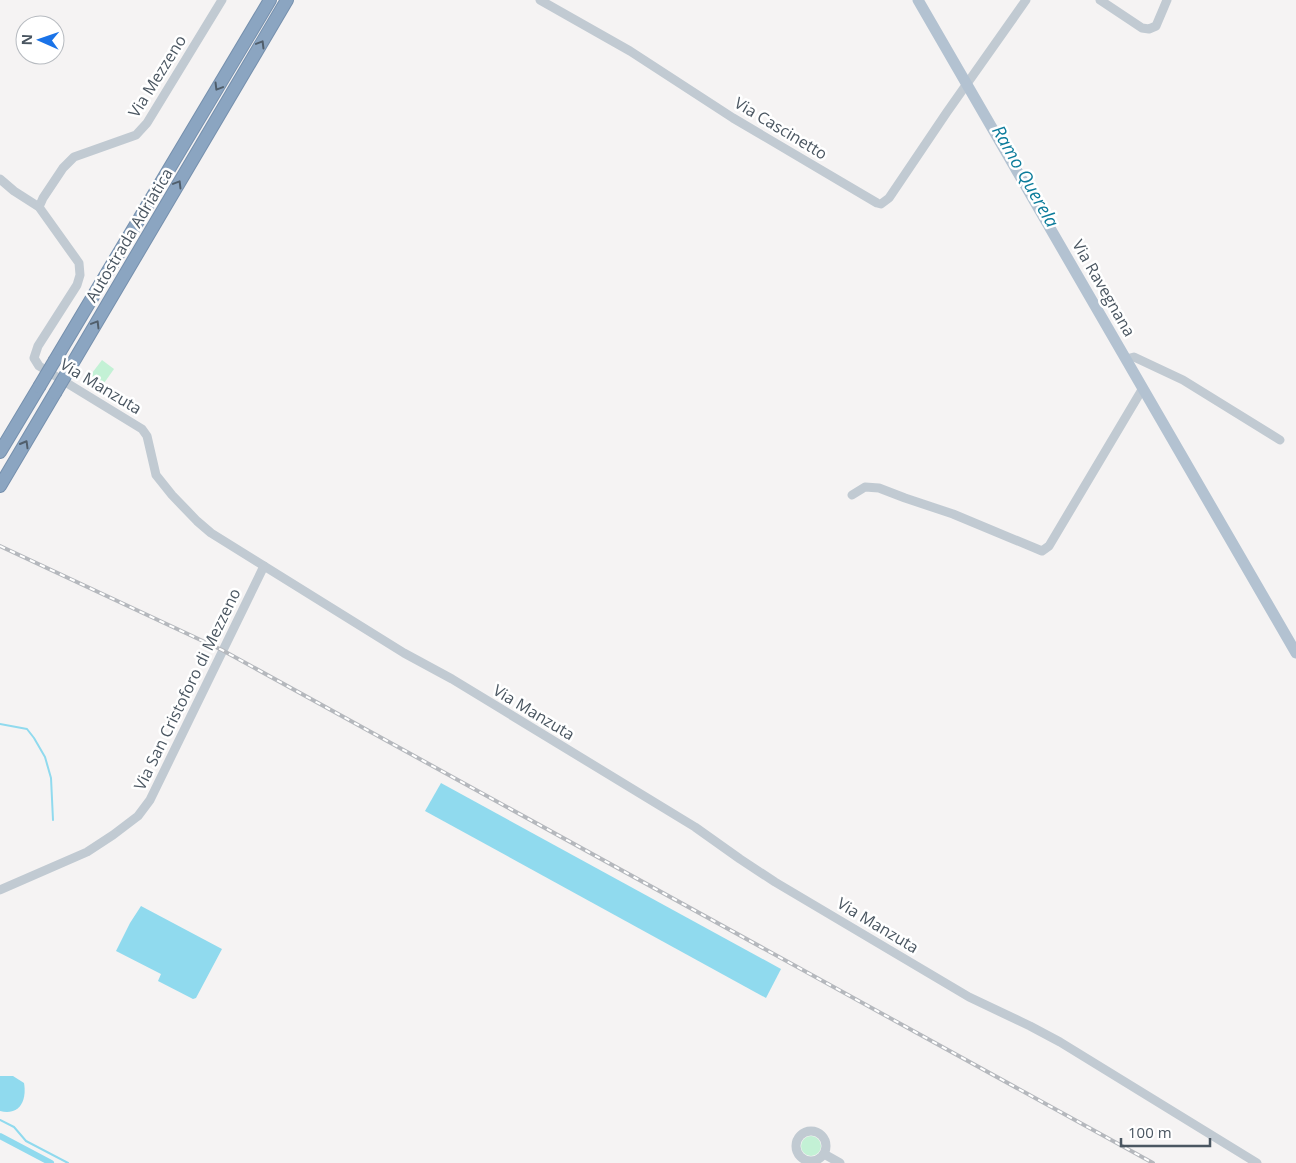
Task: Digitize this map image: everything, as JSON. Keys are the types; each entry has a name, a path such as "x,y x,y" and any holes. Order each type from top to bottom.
{"highway":[{"name":"Autostrada Adriatica","path":"0,452 270,0"},
{"name":"Autostrada Adriatica","path":"0,486 287,0"}],"main road":[{"name":"Via Ravegnana","path":"918,0 1296,652"}],"street":[{"name":"Via Mezzeno","path":"39,207 63,168 74,157 136,135 147,123 222,0"},
{"name":"Via Cascinetto","path":"540,0 630,51 733,118 881,204 889,198 967,84"},
{"path":"967,84 1026,0"},
{"path":"1100,0 1142,28 1149,29 1156,26 1166,0"},
{"name":"Via Manzuta","path":"0,178 14,191 39,207 78,263 80,275 77,284 38,346 34,358 39,366 142,428 148,436 156,476 197,521 211,533 404,652 452,679 695,827 775,882 969,997 1060,1042 1257,1163"},
{"name":"Via Ravegnana","path":"1126,359 1134,357 1183,380 1280,440"},
{"path":"852,495 865,487 879,488 954,514 1042,551 1049,546 1143,388"},
{"name":"Via San Cristoforo di Mezzeno","path":"0,890 87,852 138,816 150,800 264,566"},
{"path":"805,1132 815,1132 822,1137 826,1145 824,1154 813,1162 803,1161 797,1153 796,1143 805,1132"},
{"path":"824,1154 840,1163"}],"green space":[{"path":"102,360 114,369 102,386 89,377"},
{"path":"811,1136 818,1139 821,1146 818,1153 811,1156 804,1153 801,1146 804,1139"}],"water":[{"path":"441,783 781,969 766,998 425,811"},
{"path":"141,906 222,949 196,998 193,999 158,981 161,974 116,951"},
{"path":"0,1076 13,1076 24,1083 23,1101 13,1111 0,1111"}],"waterway":[{"path":"0,724 27,729 45,757 51,778 53,820"},
{"path":"0,1120 14,1127 26,1141 68,1163"},
{"path":"0,1136 51,1163"}],"railway":[{"path":"0,546 222,650 1153,1163"}],"water label":[{"name":"Ramo Querela","path":"1026,176"}]}
